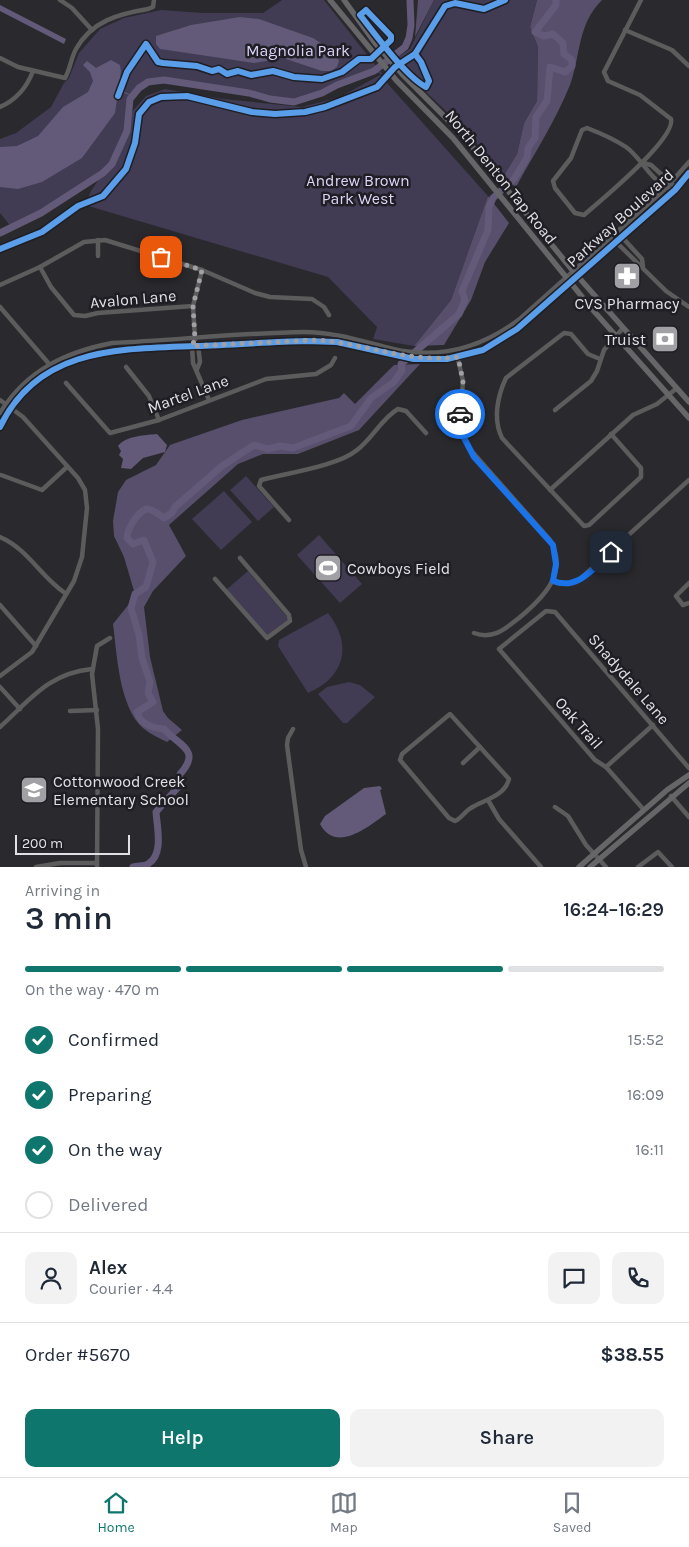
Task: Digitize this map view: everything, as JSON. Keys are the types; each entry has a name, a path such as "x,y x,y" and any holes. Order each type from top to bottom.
{"main road":[{"name":"North Denton Tap Road","path":"330,0 396,80 440,123 568,280 689,418"},
{"name":"North Denton Tap Road","path":"344,0 375,43 402,74 447,117 575,273 689,402"},
{"path":"440,123 447,117"},
{"path":"520,222 528,217"},
{"path":"579,867 644,810 689,775"},
{"path":"590,867 671,796 689,783"}],"street":[{"path":"60,0 72,8 92,30"},
{"path":"0,58 33,71 64,78 75,50 92,30 110,17 153,7 154,0"},
{"path":"641,0 604,72 607,80 640,95 671,119 670,128 643,163 584,215 575,213 555,188 552,181 571,158 580,134 586,128 601,133 626,147 643,163 645,169 666,188 674,190 672,183 651,164 643,163"},
{"path":"625,30 672,50 689,66"},
{"path":"0,107 18,95 26,86 33,71"},
{"name":"Parkway Boulevard","path":"575,273 672,183 689,162"},
{"name":"Parkway Boulevard","path":"575,273 622,237 674,190 689,173"},
{"path":"617,232 642,259 643,267"},
{"path":"612,237 636,264 643,267 666,291 689,307"},
{"path":"98,240 98,256"},
{"path":"0,286 40,268 75,246 98,240 114,242 202,270 255,293 270,297 312,299 324,307 329,315"},
{"name":"Avalon Lane","path":"40,268 51,287 74,315 78,316 193,306"},
{"path":"197,369 200,362 199,346 195,339 193,306 202,270"},
{"path":"0,427 10,409 33,384 53,370 99,352 318,340 336,342 399,356 427,359 458,357 482,350 504,338 575,273"},
{"path":"0,413 5,404 29,377 49,364 83,349 112,343 305,332 326,333 405,351 432,353 456,351 485,342 506,329 568,280"},
{"path":"0,306 53,370"},
{"path":"555,410 591,381 597,371 604,350 624,328"},
{"path":"600,359 588,354 571,334 564,333 510,373 501,387 496,416 498,430 502,438 581,524 589,525 641,476 642,472 611,434"},
{"path":"195,339 192,346 193,363 208,400"},
{"path":"456,351 463,387 460,421 468,447 550,540 556,557 553,581 539,602 500,633 485,636 474,634"},
{"name":"Martel Lane","path":"66,383 110,433 159,420 208,400 266,380 316,374 331,365 335,358"},
{"path":"126,367 149,396 159,420"},
{"path":"550,490 640,410 657,404 677,388"},
{"path":"0,400 23,417 67,467 85,490 87,508 80,565 66,593 36,646 24,659 0,676"},
{"path":"289,520 259,486 261,480 348,456 366,443 391,414 398,410 406,411 426,433"},
{"path":"0,475 42,490 67,467"},
{"path":"553,581 568,584 579,580 689,480"},
{"path":"0,536 19,547 50,582 66,593"},
{"path":"215,579 266,638 287,625 290,621 289,615 240,558"},
{"path":"689,583 676,596 682,605 689,603"},
{"path":"0,605 36,646"},
{"name":"Oak Trail","path":"549,610 499,648 595,760 606,767 644,810"},
{"name":"Shadydale Lane","path":"549,610 555,612 689,768"},
{"path":"36,867 60,863 97,865 96,710 92,669 98,646 110,638"},
{"path":"0,727 48,683 73,672 92,669"},
{"path":"0,687 20,709"},
{"path":"70,711 96,710"},
{"path":"450,714 508,779 507,785 488,800 469,809 455,821 449,818 400,760 402,754 450,714"},
{"path":"606,767 653,725"},
{"path":"293,729 288,738 287,745 301,850 306,867"},
{"path":"463,763 480,748"},
{"path":"671,796 689,817"},
{"path":"488,800 499,819 541,867"},
{"path":"555,807 562,810 574,823 586,845 606,867"},
{"path":"638,867 658,852 672,867"}],"green space":[{"name":"Andrew Brown Park West","path":"282,0 324,0 383,75 374,71 337,85 322,93 294,102 154,80 137,91 129,106 128,120 130,114 146,96 165,89 223,99 302,107 340,97 380,75 488,196 451,300 414,346 373,339 377,327 328,277 85,205 91,191 104,172 71,196 12,228 0,213 0,139 16,133 51,107 64,83 69,78 79,53 100,29 124,18 161,10 203,13 263,13"},
{"path":"434,0 537,0 530,27 538,47 537,101 524,123 517,154 503,177 466,130 427,93 396,58 410,49"},
{"path":"246,476 274,507 258,521 230,490"},
{"path":"224,491 252,522 221,550 192,519"},
{"path":"319,535 362,584 340,603 297,555"},
{"path":"248,571 289,619 268,637 226,590"},
{"path":"328,613 341,637 341,659 337,669 330,678 321,686 308,693 278,646 279,640"},
{"path":"349,682 360,685 375,697 347,723 343,723 318,694 327,687"}],"shaded area":[{"path":"418,0 434,0 415,37"},
{"path":"537,0 602,0 588,20 584,30 570,85 552,124 516,187 503,177 517,154 524,123 537,101 538,47 530,27"},
{"path":"0,5 66,39 64,44 0,11"},
{"path":"240,17 259,19 313,38 336,53 339,61 337,67 331,71 322,71 283,58 254,63 160,49 156,44 156,36 191,25"},
{"path":"111,60 120,65 121,71 115,113 82,158 42,182 18,189 0,187 0,147 17,146 38,136 63,107 88,92 93,81 90,72 83,65 87,61 96,68"},
{"path":"488,196 509,223 485,262 471,300 444,345 414,346 451,300"},
{"path":"420,364 359,430 298,454 263,454 238,464 169,525 186,556 153,591 144,607 150,657 163,711 182,730 167,742 143,728 135,719 124,694 120,679 113,624 129,604 134,591 124,557 114,536 113,521 118,492 126,480 156,465 170,445 242,420 339,398 344,393 355,404 394,365"},
{"path":"157,434 167,445 165,452 143,458 131,469 121,468 123,459 119,455 121,451 118,446 121,443 136,437"},
{"path":"380,786 386,814 371,825 353,835 335,837 327,833 320,824 325,816 364,788"}],"waterway":[{"path":"0,233 41,213 103,173 112,164 127,131 130,99 139,88 148,82 164,80 294,102 322,93 337,85 374,71 405,47 411,25 410,0"},
{"path":"133,867 146,865 153,860 156,854 158,848 156,812 179,786 180,774 186,766 189,754 164,729 156,728 144,722 137,712 153,702 148,693 150,682 142,658 139,635 131,608 135,594 146,587 153,562 144,540 133,544 127,538 127,534 139,514 146,509 164,518 172,513 175,507 222,466 254,445 268,449 280,446 293,448 351,426 371,398 394,382 402,370 401,364 459,314 465,300 462,291 488,230 489,207 493,198 514,179 527,158 528,148 535,138 536,117 547,101 550,67 565,72 572,66 572,60 564,54 563,43 553,34 544,36 535,32 556,5 556,0"},
{"path":"118,90 133,96"}],"cycle path":[{"path":"0,249 42,232 78,206 103,196 126,169 135,143 139,114 149,102 161,97 187,96 252,112 275,114 305,112 325,107 377,87 395,67 415,54 445,6 455,3 484,9 505,0"},
{"path":"118,96 127,72 146,44 158,62 163,63 197,66 212,71 219,69 227,74 238,71 251,75 273,71 294,77 322,79 342,72 359,59 371,59 391,40 391,36 366,10 360,15 374,33 382,43 391,54 400,65 426,87 429,81 421,62 415,54"},
{"path":"0,427 16,401 36,381 59,367 84,358 110,352 167,347 305,341 337,342 414,359 447,359 483,350 517,329 675,190 689,173"}],"way so far":[{"path":"161,257 202,270 193,306 195,339 192,346 318,340 336,342 414,359 436,360 458,357 463,381 460,414"}],"place":[{"name":"CVS Pharmacy","path":"627,276"},
{"name":"Truist","path":"665,339"},
{"name":"Cowboys Field","path":"328,568"},
{"name":"Cottonwood Creek Elementary School","path":"34,790"}],"route":[{"path":"460,414 462,434 474,457 544,532 553,545 556,564 553,581 568,584 579,580 611,552"}],"park label":[{"name":"Magnolia Park","path":"298,50"}]}
